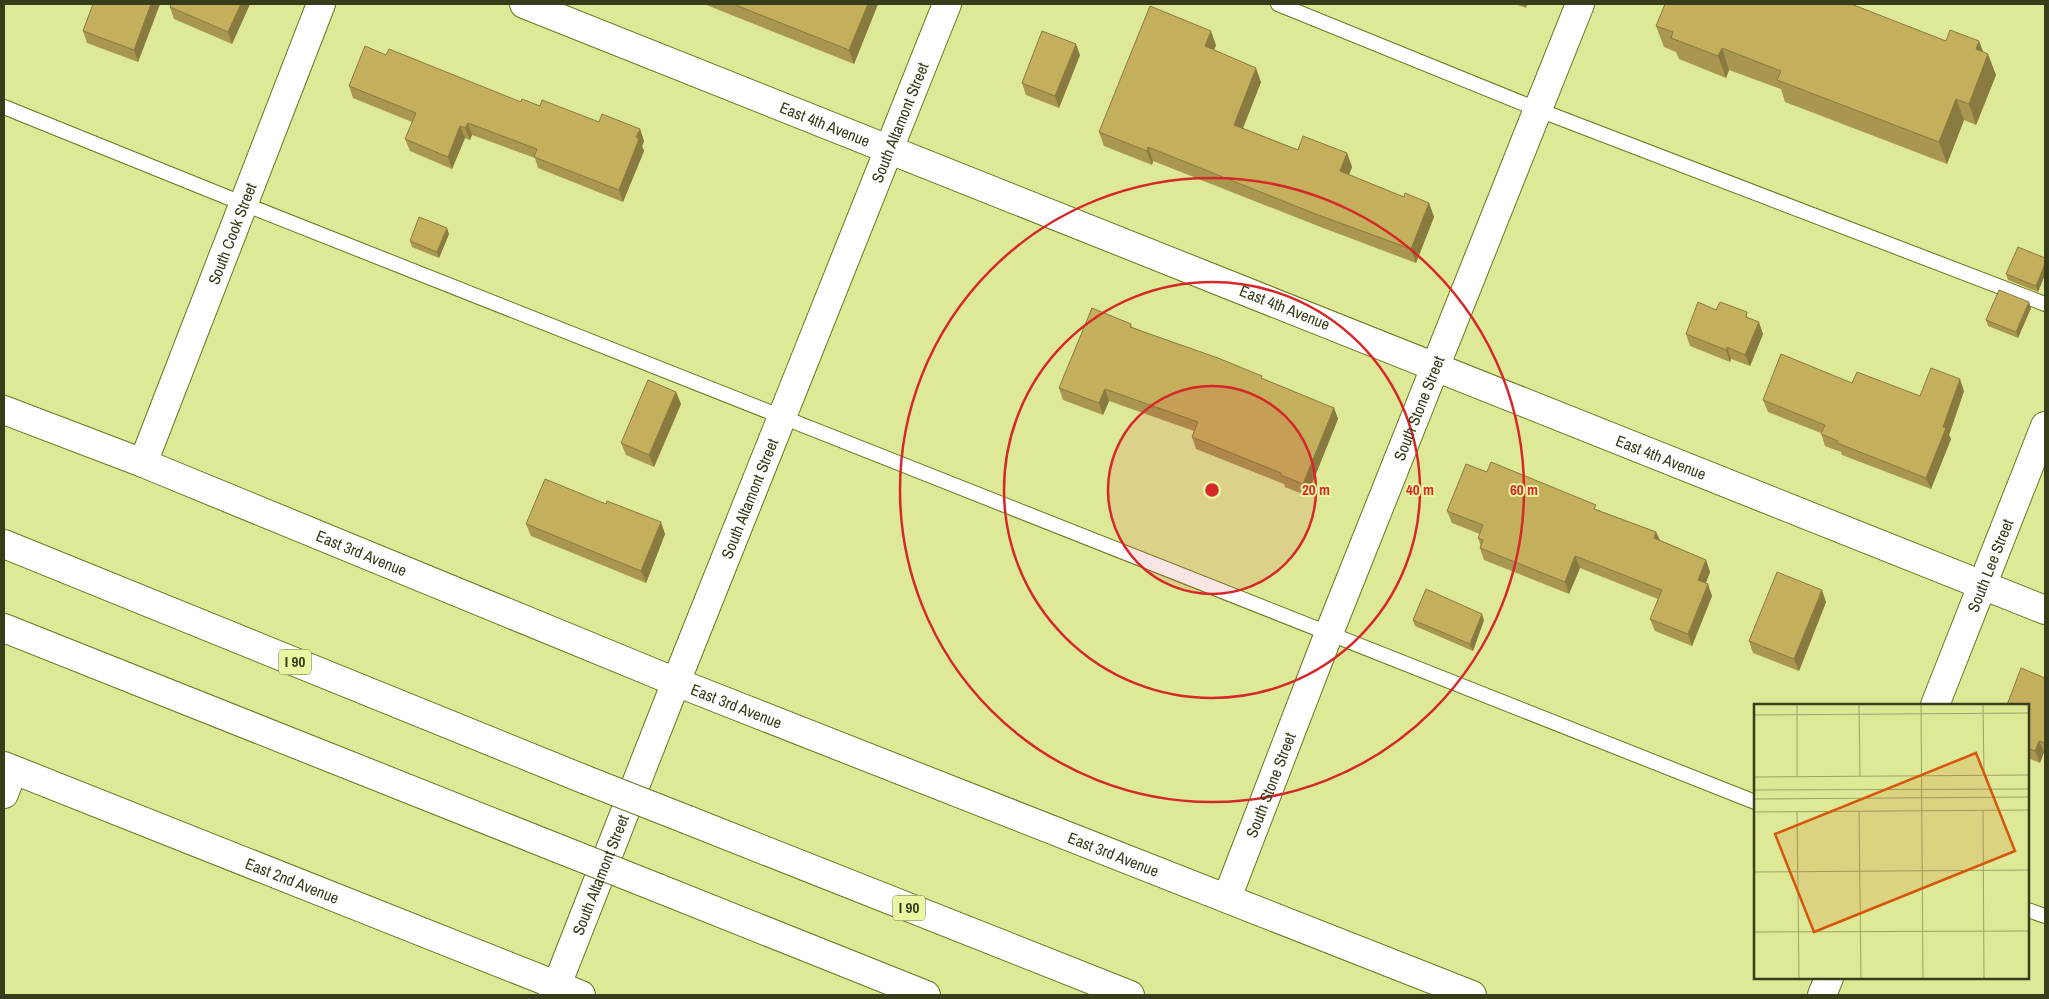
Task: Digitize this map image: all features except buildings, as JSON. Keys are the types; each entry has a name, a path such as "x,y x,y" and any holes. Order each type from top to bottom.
{"main road":[{"name":"South Cook Street","path":"143,463 321,4"},
{"name":"East 4th Avenue","path":"524,4 2045,610"},
{"name":"South Altamont Street","path":"563,992 676,682 947,4"},
{"name":"South Stone Street","path":"1227,898 1329,633 1580,4"},
{"name":"East 3rd Avenue","path":"4,410 143,463 676,682 1472,995"},
{"name":"South Lee Street","path":"1935,704 2045,426"},
{"name":"I 90","path":"4,544 586,780 1130,995"},
{"path":"4,628 926,995"},
{"name":"East 2nd Avenue","path":"7,777 563,992"},
{"path":"1822,995 1828,979"}],"lane":[{"path":"1278,4 1539,110 2045,304"},
{"path":"4,107 244,204 1754,802"},
{"path":"2029,910 2045,916"}]}
